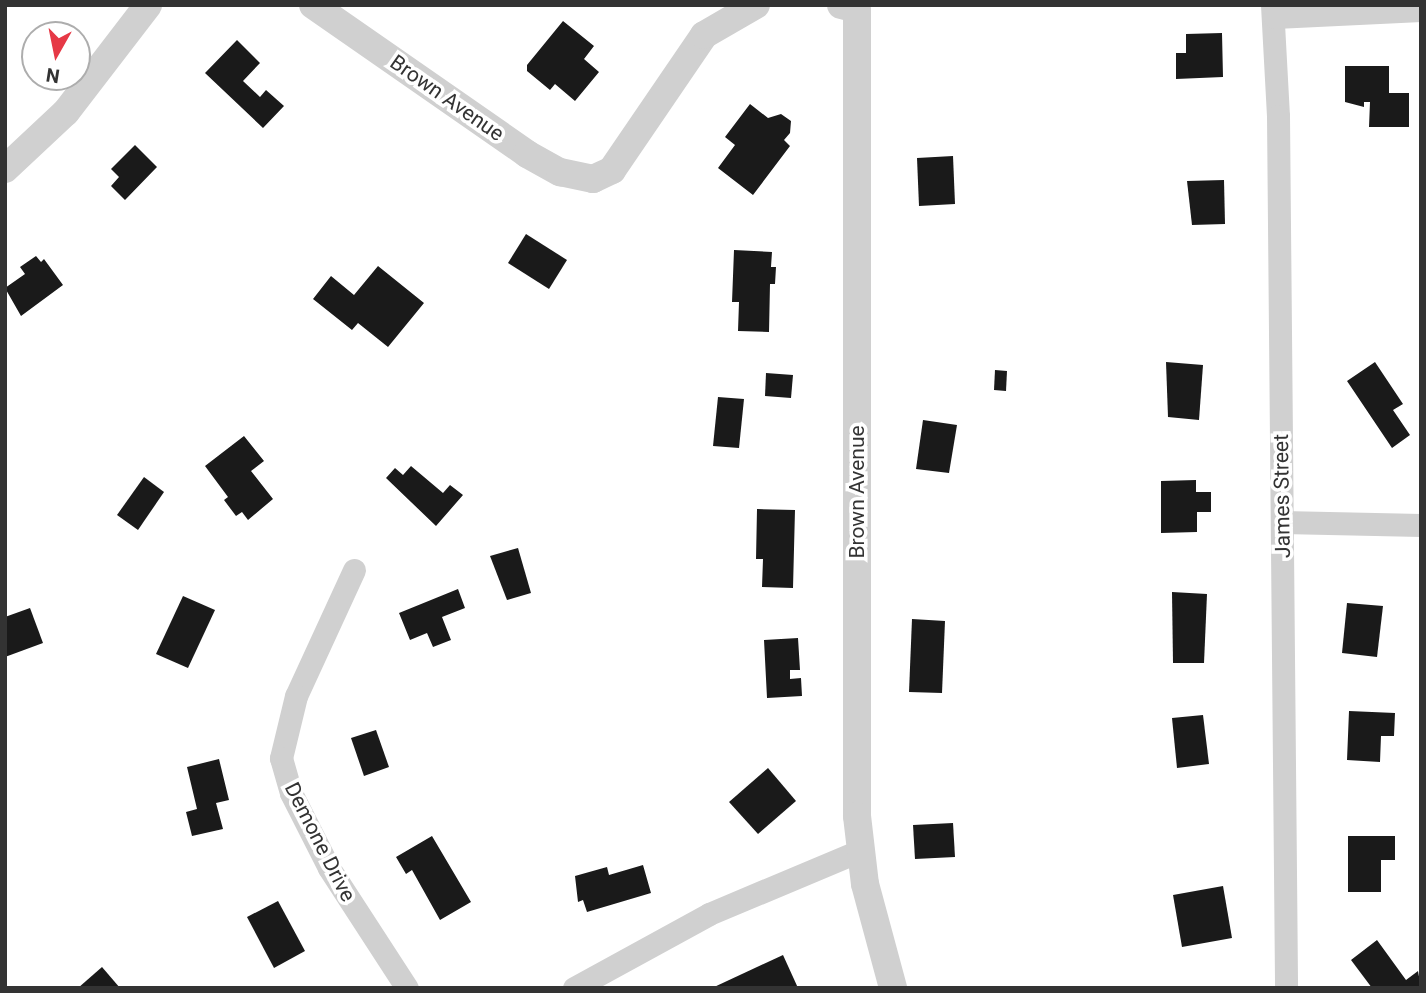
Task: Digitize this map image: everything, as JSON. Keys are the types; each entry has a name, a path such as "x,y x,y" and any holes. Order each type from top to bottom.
{"street":[{"path":"5,169 66,112 148,5"},
{"name":"Brown Avenue","path":"313,5 527,153 560,172 593,179 612,170 704,35 756,5"},
{"name":"Brown Avenue","path":"841,5 858,9 857,760 861,850 882,957 893,988"},
{"path":"1273,11 1421,10"},
{"name":"James Street","path":"1273,11 1282,522 1286,988"},
{"path":"1282,522 1421,525"},
{"name":"Demone Drive","path":"354,570 296,696 281,758 291,793 329,868 407,988"},
{"path":"574,988 709,914 861,850"}],"building":[{"path":"563,21 594,46 584,59 599,72 575,101 555,84 550,90 527,71 527,65"},
{"path":"1222,33 1223,77 1176,79 1176,53 1186,53 1186,34"},
{"path":"237,40 260,63 243,81 260,97 266,90 284,106 263,128 205,73"},
{"path":"1345,66 1389,66 1389,93 1409,93 1409,127 1369,127 1370,102 1364,102 1364,107 1345,102"},
{"path":"750,104 768,118 781,114 791,121 790,133 784,140 790,146 753,195 718,168 735,145 725,137"},
{"path":"135,145 157,167 125,200 111,186 119,177 111,169"},
{"path":"953,156 955,204 919,206 917,158"},
{"path":"1224,180 1225,224 1192,225 1187,181"},
{"path":"526,234 567,260 549,289 508,263"},
{"path":"734,250 772,252 771,267 776,267 775,284 770,284 769,332 738,331 739,302 732,302"},
{"path":"36,256 41,262 44,259 63,285 21,316 5,288 25,274 20,267"},
{"path":"378,266 424,303 388,347 358,323 352,330 313,299 331,276 354,295"},
{"path":"1166,362 1203,365 1199,420 1168,417"},
{"path":"1375,362 1403,404 1393,410 1410,435 1392,448 1347,381"},
{"path":"995,370 1007,371 1006,391 994,390"},
{"path":"766,373 793,375 791,398 765,396"},
{"path":"718,397 744,399 739,448 713,446"},
{"path":"923,420 957,425 949,473 916,469"},
{"path":"244,436 264,461 251,471 273,499 248,520 242,512 236,516 224,500 228,497 205,466"},
{"path":"411,466 443,493 450,485 463,495 436,526 386,478 395,468 403,475"},
{"path":"144,477 164,492 138,530 117,515"},
{"path":"1196,480 1196,492 1211,492 1211,512 1197,512 1197,532 1161,533 1161,481"},
{"path":"757,509 795,510 793,588 762,587 763,559 756,559"},
{"path":"518,548 531,593 507,600 490,556"},
{"path":"458,589 465,608 442,617 451,640 433,647 427,633 410,640 399,613"},
{"path":"1172,592 1207,594 1204,663 1173,663"},
{"path":"183,596 215,610 188,668 156,654"},
{"path":"1347,603 1383,606 1377,657 1342,653"},
{"path":"30,608 43,643 5,657 5,617"},
{"path":"912,619 945,621 942,693 909,692"},
{"path":"798,638 800,670 790,670 790,679 801,678 802,696 767,698 764,640"},
{"path":"1349,711 1395,713 1394,736 1381,736 1380,762 1347,760"},
{"path":"1203,715 1209,764 1177,768 1172,718"},
{"path":"376,730 389,767 364,776 351,738"},
{"path":"219,759 229,800 216,803 223,829 192,836 186,812 197,809 187,767"},
{"path":"768,768 796,801 758,834 729,802"},
{"path":"953,823 955,857 915,859 913,825"},
{"path":"432,836 471,902 440,920 412,870 406,874 396,857"},
{"path":"1348,836 1395,836 1395,860 1381,860 1381,892 1348,892"},
{"path":"643,865 651,893 587,912 583,900 578,902 575,876 607,867 609,875"},
{"path":"1223,886 1232,938 1182,947 1173,895"},
{"path":"278,901 305,951 274,968 247,917"},
{"path":"1377,940 1406,980 1418,971 1421,988 1372,988 1351,960"},
{"path":"783,955 798,988 712,988"},
{"path":"102,967 120,988 78,988"}]}
